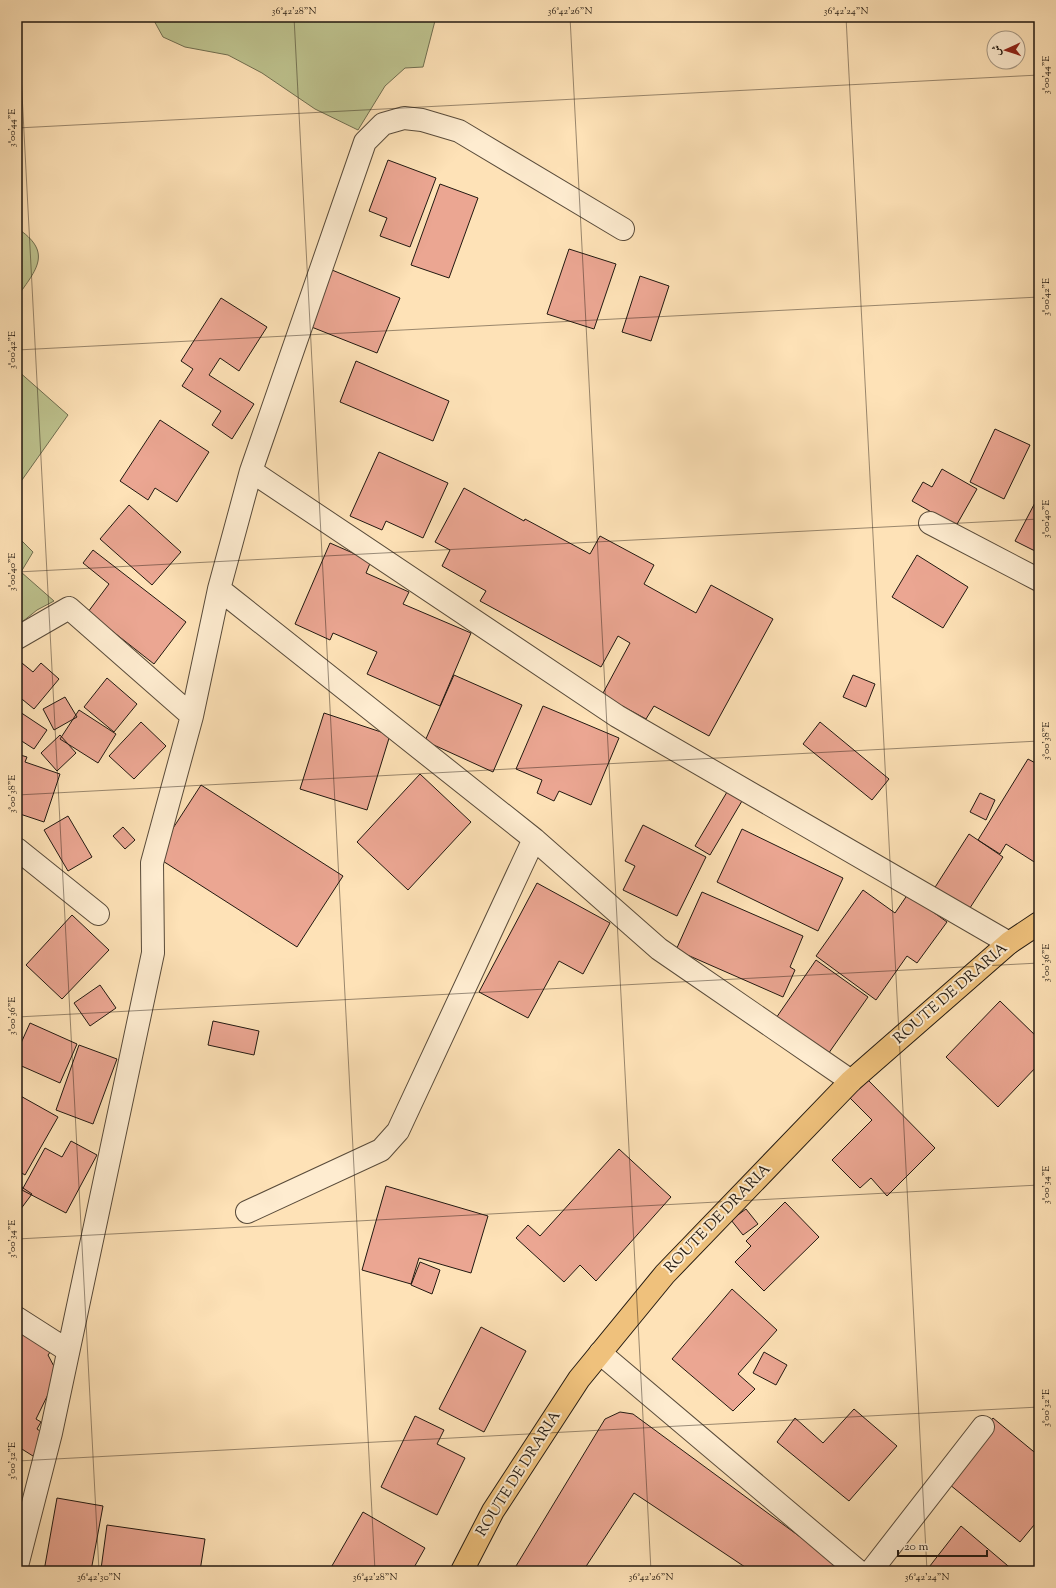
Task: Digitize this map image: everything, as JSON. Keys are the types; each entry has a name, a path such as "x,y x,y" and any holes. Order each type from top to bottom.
{"main road":[{"name":"ROUTE DE DRARIA","path":"462,1571 493,1512 579,1379 664,1274 851,1081 1009,943 1039,923"}],"street":[{"path":"17,1566 23,1515 51,1433 67,1350 153,953 152,863 192,716 219,589 251,471 365,142 383,124 404,118 422,120 459,131 623,229"},
{"path":"251,471 617,716 1009,943"},
{"path":"930,523 1039,580"},
{"path":"219,589 534,839 659,949 851,1081"},
{"path":"17,638 69,608 192,716"},
{"path":"247,1212 381,1150 398,1131 534,839"},
{"path":"17,849 98,914"},
{"path":"17,1318 67,1350"},
{"path":"600,1353 858,1571"},
{"path":"871,1571 983,1427"}],"green space":[{"path":"152,17 436,17 423,67 405,68 385,86 358,130 315,109 262,73 228,55 185,47 163,37"},
{"path":"17,228 35,245 38,253 38,261 30,278 17,297"},
{"path":"17,370 68,415 17,487"},
{"path":"17,536 33,552 21,572 54,601 37,610 17,626"}],"building":[{"path":"388,160 436,178 410,247 380,236 387,218 369,211"},
{"path":"440,184 478,198 449,278 411,265"},
{"path":"569,249 616,264 594,329 547,314"},
{"path":"332,270 400,298 377,353 309,326"},
{"path":"640,276 669,286 651,341 622,332"},
{"path":"221,298 267,327 239,371 220,358 209,375 254,404 232,439 212,425 221,411 182,386 193,369 181,361"},
{"path":"356,361 449,401 433,441 340,402"},
{"path":"160,420 209,452 177,502 155,488 148,500 120,481"},
{"path":"995,429 1030,445 1004,499 970,482"},
{"path":"379,452 448,483 423,538 386,521 382,530 350,516"},
{"path":"942,469 977,489 956,526 912,501 923,482 932,487"},
{"path":"464,488 524,521 525,519 590,554 600,536 654,565 644,584 696,613 711,585 773,619 709,736 654,706 646,719 602,695 630,643 618,636 601,667 480,601 486,591 442,566 450,550 435,542"},
{"path":"1039,495 1039,553 1015,541"},
{"path":"129,505 181,552 152,585 100,539"},
{"path":"330,543 371,561 366,573 409,592 403,604 471,633 440,706 367,674 377,652 333,633 330,640 295,624"},
{"path":"93,550 186,622 154,664 88,612 109,584 83,563"},
{"path":"917,555 968,587 943,628 892,597"},
{"path":"17,659 33,672 41,663 59,679 34,709 17,695"},
{"path":"454,675 522,705 493,772 425,741"},
{"path":"853,675 875,684 866,707 843,697"},
{"path":"107,678 137,704 114,732 84,707"},
{"path":"65,697 77,717 54,730 43,709"},
{"path":"543,706 619,738 591,805 559,791 554,801 537,793 542,780 516,769"},
{"path":"17,710 47,730 34,749 17,738"},
{"path":"79,710 116,734 98,763 60,739"},
{"path":"324,713 390,735 367,810 300,789"},
{"path":"141,722 166,746 134,779 109,756"},
{"path":"820,722 889,779 872,800 803,744"},
{"path":"60,735 76,753 57,771 41,753"},
{"path":"17,754 27,757 25,762 60,774 44,822 17,813"},
{"path":"1028,759 1039,765 1039,865 1006,844 1000,854 978,840"},
{"path":"420,774 471,822 408,890 357,842"},
{"path":"201,785 343,876 297,947 155,856"},
{"path":"727,792 742,801 710,855 695,846"},
{"path":"980,793 995,800 986,820 970,812"},
{"path":"68,816 92,857 68,871 44,830"},
{"path":"643,825 706,857 677,916 623,890 635,866 625,861"},
{"path":"123,827 135,840 125,849 113,836"},
{"path":"742,829 843,878 818,931 717,882"},
{"path":"969,834 1003,857 966,914 932,892"},
{"path":"537,883 610,923 583,974 559,961 528,1018 479,992"},
{"path":"863,890 895,913 908,894 947,922 917,963 907,956 876,1000 816,956"},
{"path":"702,892 803,936 790,967 795,970 783,997 676,950"},
{"path":"72,915 109,950 62,999 26,965"},
{"path":"816,960 868,997 826,1057 774,1021"},
{"path":"100,985 116,1008 90,1026 74,1003"},
{"path":"1000,1001 1039,1039 1039,1064 998,1107 946,1057"},
{"path":"213,1021 259,1031 254,1055 208,1045"},
{"path":"30,1023 77,1044 60,1083 17,1064 17,1052"},
{"path":"79,1045 117,1059 93,1124 56,1110"},
{"path":"868,1080 935,1148 887,1196 871,1178 860,1188 832,1160 872,1120 850,1098"},
{"path":"17,1094 58,1117 25,1175 17,1170"},
{"path":"71,1141 97,1155 66,1213 22,1190 45,1148 62,1157"},
{"path":"619,1149 671,1197 596,1281 580,1265 564,1282 516,1238 528,1225 540,1236"},
{"path":"17,1184 32,1194 17,1214"},
{"path":"386,1186 488,1216 471,1273 419,1258 411,1284 362,1270"},
{"path":"785,1202 819,1237 764,1291 735,1262 751,1246 746,1241"},
{"path":"746,1209 758,1224 743,1235 731,1220"},
{"path":"420,1262 440,1270 432,1294 411,1285"},
{"path":"732,1289 777,1330 738,1374 755,1389 733,1411 672,1359"},
{"path":"17,1324 54,1347 48,1355 58,1374 36,1419 41,1422 37,1429 46,1435 33,1456 17,1446"},
{"path":"481,1327 526,1351 484,1432 439,1409"},
{"path":"764,1352 787,1365 776,1385 753,1373"},
{"path":"854,1409 897,1446 849,1501 777,1442 795,1418 823,1443"},
{"path":"620,1412 633,1414 837,1564 839,1571 751,1571 634,1493 583,1571 513,1571 605,1419"},
{"path":"415,1416 444,1430 437,1444 465,1458 437,1515 381,1487"},
{"path":"993,1418 1039,1456 1039,1519 1020,1542 944,1480"},
{"path":"57,1498 103,1506 91,1571 44,1571"},
{"path":"363,1512 425,1548 412,1571 329,1571"},
{"path":"107,1525 205,1539 200,1571 169,1571 141,1567 141,1571 101,1569"},
{"path":"961,1526 1014,1571 926,1571"}]}
